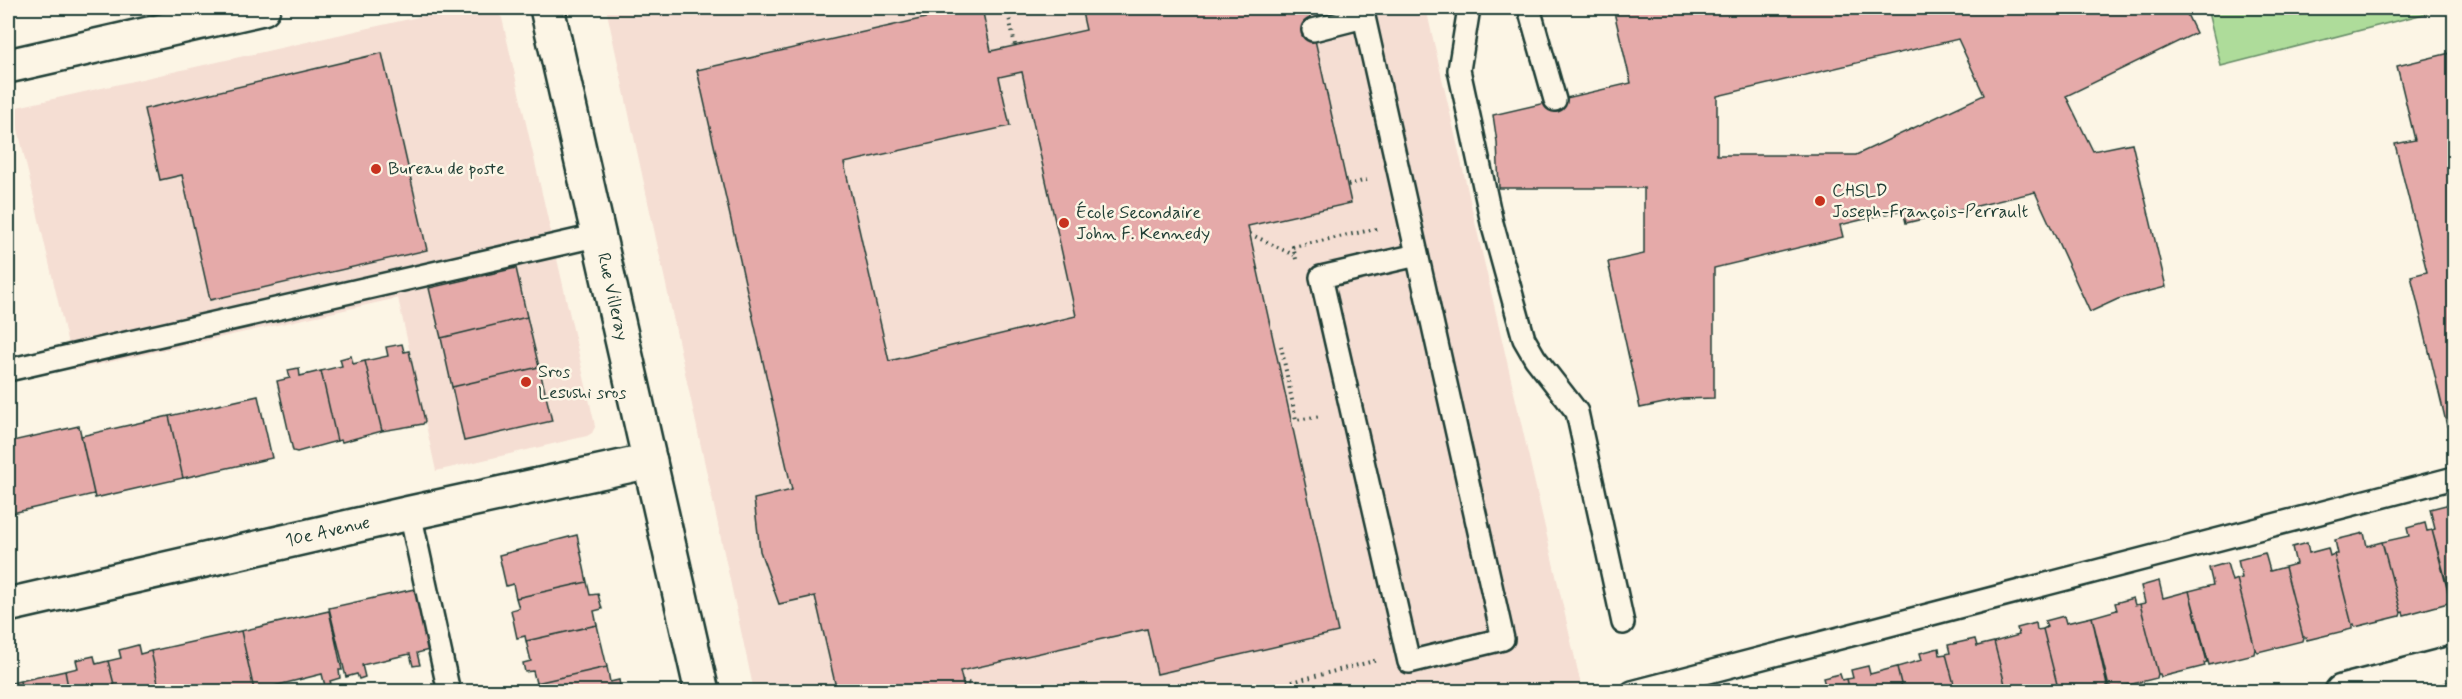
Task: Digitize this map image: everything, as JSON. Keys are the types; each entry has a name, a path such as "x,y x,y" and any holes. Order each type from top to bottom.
{"street":[{"path":"8,66 263,8"},
{"name":"Rue Villeray","path":"547,8 702,692"},
{"name":"10e Avenue","path":"8,605 650,461"},
{"path":"2342,692 2454,663"}],"lane":[{"path":"1469,8 1459,70 1492,223 1524,339 1535,358 1577,412 1623,623"},
{"path":"1529,8 1556,100"},
{"path":"1313,30 1363,13 1503,639 1409,662 1321,277 1417,255"},
{"path":"8,370 600,235"},
{"path":"1632,692 2454,478"},
{"path":"410,513 449,692"}],"path":[{"path":"1007,8 1015,45"},
{"path":"1348,185 1376,178"},
{"path":"1250,234 1295,255"},
{"path":"1281,346 1296,420 1331,414"},
{"path":"962,681 994,692"}],"shaded area":[{"path":"458,8 493,8 502,18 594,421 595,427 592,433 436,471 398,298 74,370 13,108"},
{"name":"École Secondaire John F. Kennedy","path":"606,8 1426,8 1582,689 1574,692 754,691"}],"green space":[{"path":"2207,8 2447,8 2221,66"}],"building":[{"path":"969,8 982,8 991,51 1086,30 1081,8 1308,8 1351,203 1248,226 1338,632 1157,674 1147,629 960,671 965,692 837,692 815,596 779,604 760,551 754,499 792,490 697,70","holes":["1022,72 1076,316 889,361 844,163 1010,126 999,77"]},
{"name":"CHSLD Joseph-François-Perrault","path":"1613,8 2184,8 2196,33 2066,96 2093,151 2132,143 2166,287 2118,299 2090,312 2035,192 1906,223 1903,210 1840,225 1843,237 1714,268 1714,398 1683,399 1640,408 1608,262 1644,254 1644,188 1499,188 1493,115 1631,83","holes":["1958,39 1984,95 1856,155 1717,155 1717,96"]},
{"path":"2454,52 2454,424 2447,426 2411,276 2427,272 2395,144 2415,140 2397,66"},
{"path":"382,53 427,250 210,300 182,175 160,180 144,109"},
{"path":"516,268 527,317 441,338 429,288"},
{"path":"527,317 539,367 452,387 441,338"},
{"path":"402,344 404,352 409,351 425,421 423,424 382,431 365,361 388,356 386,347"},
{"path":"351,356 353,364 365,361 382,431 342,442 337,441 321,371 342,366 340,359"},
{"path":"539,367 552,421 464,441 452,387"},
{"path":"299,368 300,376 321,371 337,441 297,452 293,451 277,381 290,378 288,370"},
{"path":"258,396 272,458 183,478 169,416"},
{"path":"169,416 183,478 95,498 81,436"},
{"path":"79,426 94,494 8,514 8,442"},
{"path":"2454,503 2454,602 2452,602 2432,530 2435,529 2430,509"},
{"path":"2425,523 2427,531 2432,530 2450,600 2448,603 2404,615 2403,612 2401,613 2382,542 2409,536 2407,528"},
{"path":"2364,533 2367,546 2382,542 2401,613 2400,616 2355,627 2354,624 2352,625 2334,554 2338,554 2335,540"},
{"path":"577,535 587,582 516,598 513,584 506,586 499,555"},
{"path":"2307,543 2309,553 2328,548 2330,556 2334,554 2352,629 2307,640 2303,637 2285,567 2296,564 2292,547"},
{"path":"2265,553 2270,571 2285,567 2303,637 2302,641 2258,652 2255,649 2237,579 2242,578 2238,560"},
{"path":"2227,563 2232,581 2237,579 2255,649 2254,654 2209,665 2189,591 2213,585 2209,568"},
{"path":"2159,581 2163,598 2189,591 2207,662 2204,663 2205,666 2161,677 2158,674 2140,604 2145,603 2141,586"},
{"path":"587,582 590,595 598,594 602,609 594,611 597,625 526,641 525,636 517,638 511,610 519,608 516,598"},
{"path":"419,588 433,649 417,653 420,665 413,666 410,654 362,665 365,677 359,679 357,674 346,677 329,608"},
{"path":"2133,598 2135,605 2140,604 2158,674 2157,678 2112,689 2111,686 2109,687 2092,617 2117,610 2115,603"},
{"path":"329,611 342,670 339,670 340,678 330,681 331,684 325,686 322,674 274,686 275,692 254,690 241,631"},
{"path":"2064,616 2066,623 2092,617 2108,690 2059,692 2043,629 2047,627 2045,621"},
{"path":"2036,623 2037,630 2043,629 2059,692 2007,692 1994,642 2019,635 2017,628"},
{"path":"597,625 607,667 536,683 533,671 525,672 523,663 531,661 526,641"},
{"path":"241,631 254,690 160,692 151,651"},
{"path":"1975,639 1977,646 1994,642 2007,692 1956,692 1946,654 1950,653 1948,645"},
{"path":"138,645 140,654 151,651 160,692 116,692 108,661 121,658 119,650"},
{"path":"1939,648 1940,655 1946,654 1956,692 1903,692 1897,667 1922,660 1920,653"},
{"path":"94,656 96,664 108,661 116,692 69,692 65,671 78,668 76,660"},
{"path":"1868,666 1870,674 1897,667 1903,692 1850,692 1847,679 1853,678 1851,670"},
{"path":"607,667 610,682 619,680 621,692 538,692 536,683"},
{"path":"65,671 69,692 22,692 20,681"},
{"path":"1840,674 1842,680 1847,679 1850,692 1800,692 1825,685 1823,678"},
{"path":"20,681 22,692 8,692 8,684"}],"place":[{"name":"Bureau de poste","path":"376,169"},
{"name":"CHSLD Joseph-François-Perrault","path":"1820,201"},
{"name":"École Secondaire John F. Kennedy","path":"1064,223"},
{"name":"Sros Lesushi sros","path":"526,382"}]}
